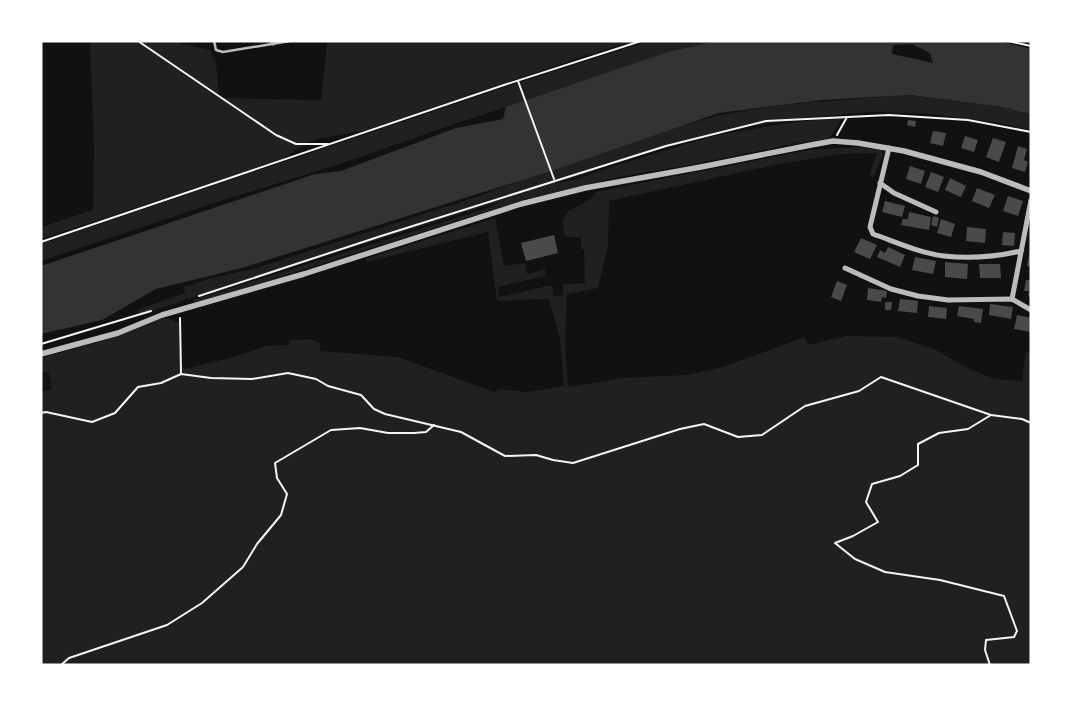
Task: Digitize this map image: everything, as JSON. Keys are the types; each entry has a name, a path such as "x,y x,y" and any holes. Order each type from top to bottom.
{"street":[{"path":"41,354 118,333 162,315 304,274 530,202 585,188 834,141 904,151 981,172 1031,191"},
{"path":"889,148 870,227 873,234 915,249 942,256 993,257 1021,251"},
{"path":"880,183 894,193 936,212"},
{"path":"1012,299 1031,200"},
{"path":"845,268 891,289 918,296 948,300 1012,299 1031,310"}],"lane":[{"path":"214,41 216,50 223,52 272,42 290,41"}],"path":[{"path":"138,41 276,135 296,144 330,144"},
{"path":"41,242 641,41"},
{"path":"1008,41 1031,46"},
{"path":"518,81 555,180"},
{"path":"192,298 555,180 666,146 766,121 889,114 945,118 1031,132"},
{"path":"834,141 847,117"},
{"path":"41,344 154,310"},
{"path":"180,318 181,374"},
{"path":"41,413 46,412 92,422 115,412 138,387 161,383 181,374 211,378 252,379 288,373 316,378 328,386 361,395 374,409 385,414 461,432 505,456 536,455 573,463 680,429 704,424 738,437 762,435 805,406 859,391 881,377 991,415 1022,419 1031,423"},
{"path":"990,665 985,650 986,640 1014,637 1017,632 1004,596 940,580 885,572 855,559 835,543 853,536 878,522 866,502 872,484 900,476 918,465 918,444 940,433 968,429 991,415"},
{"path":"61,665 69,658 167,625 202,603 243,567 257,544 281,515 286,494 277,478 275,463 331,430 360,428 388,433 414,433 426,432 434,425"}],"shaded area":[{"path":"90,41 181,41 181,44 210,50 216,63 219,98 321,100 327,41 634,41 363,131 308,142 282,159 41,239 41,227 93,210 94,148"},
{"path":"649,41 724,41 564,88 343,163 211,204 41,261 41,244 505,87"},
{"path":"716,41 999,41 1031,49 1031,114 1002,107 911,95 822,100 719,113 551,171 242,268 156,289 102,320 41,334 41,266 315,174 341,171 456,128 503,119 506,107 668,52","holes":["912,44 930,53 933,63 892,54 893,45"]},
{"path":"908,95 1002,107 1031,114 1031,130 997,123 924,113 870,112 802,118 722,131 670,145 553,184 577,179 714,136 781,124 843,117 830,137 826,139 624,176 526,199 217,297 195,303 193,300 488,208 504,200 160,308 141,316 137,310 185,293 184,287 212,278 253,269 470,199 665,130 721,115 775,106"},
{"path":"857,147 881,150 883,154 874,177 869,176 877,153 841,154 779,164 609,201 608,246 598,288 567,294 565,345 568,387 622,378 687,375 720,368 805,337 808,345 846,336 897,337 936,350 967,368 995,379 1022,381 1026,352 1031,353 1031,665 41,665 41,391 51,390 51,378 49,373 41,372 41,358 100,342 163,318 172,319 174,322 180,323 179,352 184,369 234,357 266,346 289,345 289,342 292,340 310,339 320,343 320,351 398,357 494,392 500,389 527,392 564,386 560,339 549,299 497,301 488,232 367,262 365,259 495,218 504,266 525,263 527,274 545,269 545,276 498,287 499,297 547,286 552,286 553,296 563,296 563,284 585,283 584,249 581,249 581,237 566,237 563,226 564,218 572,209 592,198 596,192 808,150"}],"building":[{"path":"908,120 916,121 915,127 907,125"},
{"path":"933,131 946,133 943,146 930,143"},
{"path":"965,136 978,140 974,152 961,148"},
{"path":"993,138 1006,142 999,162 986,157"},
{"path":"1018,146 1027,149 1024,160 1028,162 1025,172 1012,168"},
{"path":"910,166 925,171 921,184 906,179"},
{"path":"931,172 944,177 938,192 925,187"},
{"path":"950,178 966,186 961,197 945,190"},
{"path":"977,188 995,195 989,208 972,201"},
{"path":"1008,196 1023,201 1018,216 1003,211"},
{"path":"885,201 905,206 902,217 882,212"},
{"path":"909,212 931,217 929,230 901,225 903,219 908,219"},
{"path":"933,216 939,218 937,227 931,225"},
{"path":"941,219 955,224 951,237 937,233"},
{"path":"967,227 986,229 985,243 966,241"},
{"path":"1003,232 1015,233 1014,246 1002,245"},
{"path":"554,235 558,253 526,261 521,243"},
{"path":"861,238 877,245 870,259 854,252"},
{"path":"888,247 905,255 900,267 877,257 880,250 885,253"},
{"path":"1031,250 1031,267 1027,266"},
{"path":"915,257 936,261 933,274 912,270"},
{"path":"945,262 968,264 967,279 945,277"},
{"path":"979,264 1000,264 1001,278 980,278"},
{"path":"1026,280 1031,280 1031,297 1028,296 1029,291 1024,291"},
{"path":"837,281 847,285 841,301 831,297"},
{"path":"868,288 887,291 886,298 882,297 881,302 867,300"},
{"path":"900,299 918,301 917,313 898,311"},
{"path":"885,302 892,302 891,310 885,310"},
{"path":"990,304 1013,307 1011,319 989,315"},
{"path":"929,306 947,308 946,319 928,317"},
{"path":"959,306 983,309 981,323 974,322 974,319 957,316"},
{"path":"1017,315 1031,318 1031,332 1014,329"}]}
